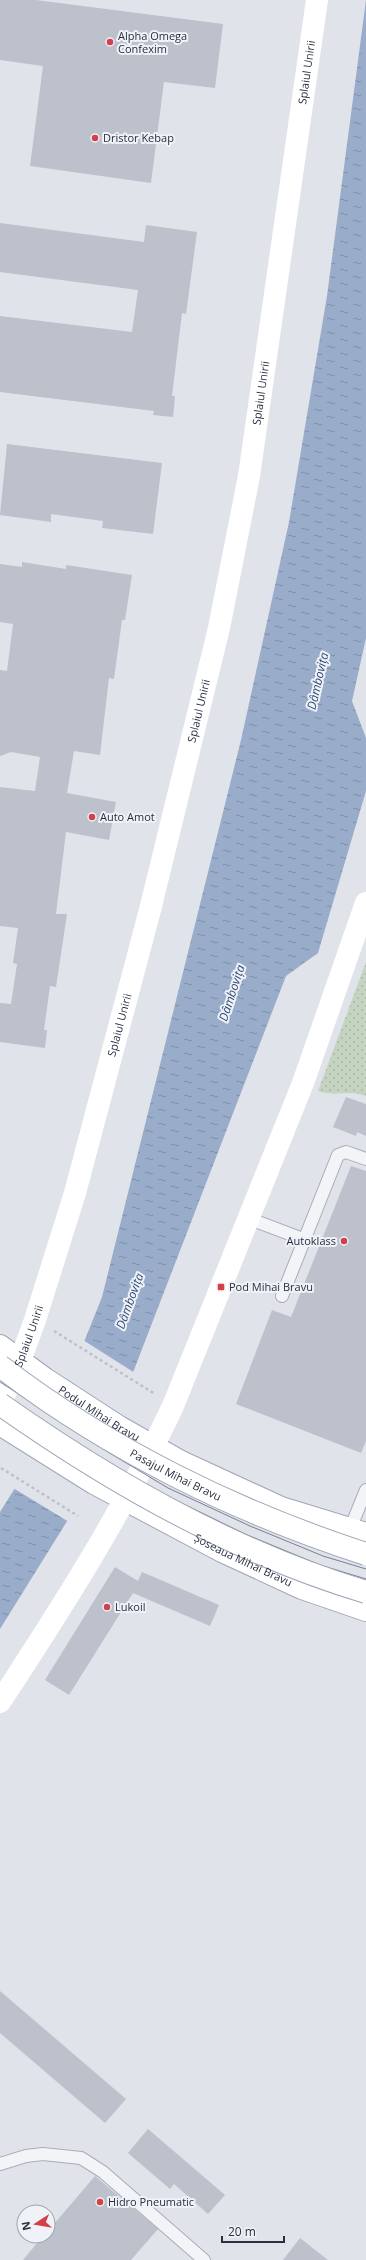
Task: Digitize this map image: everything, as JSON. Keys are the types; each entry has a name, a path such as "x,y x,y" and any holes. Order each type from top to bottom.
{"main road":[{"name":"Splaiul Unirii","path":"0,1404 10,1363 49,1280 90,1138 150,910 219,628 250,469 317,0"},
{"path":"0,1702 71,1592 154,1448 173,1406 250,1219 327,1019 366,903"},
{"path":"0,1346 10,1363"},
{"name":"Podul Mihai Bravu","path":"10,1363 45,1379 154,1448"},
{"name":"Pasajul Mihai Bravu","path":"10,1363 126,1449 172,1474 278,1522 366,1554"},
{"path":"0,1404 111,1477 197,1523 320,1577 366,1592"},
{"path":"8,1430 94,1483 125,1500"},
{"path":"154,1448 232,1487 281,1508 358,1532"},
{"name":"Șoseaua Mihai Bravu","path":"125,1500 222,1551 302,1588 366,1610"}],"lane":[{"path":"282,1296 303,1239 338,1155 346,1152 366,1159"},
{"path":"250,1219 303,1239"},
{"path":"358,1532 366,1490"},
{"path":"0,2164 26,2156 42,2154 81,2158 103,2172 204,2260"}],"path":[{"path":"66,1338 140,1384"},
{"path":"1,1468 78,1516"}],"green space":[{"path":"366,962 366,1096 353,1093 324,1093 318,1091"}],"water":[{"name":"Dâmbovița","path":"366,0 366,638 352,701 366,738 366,791 318,953 286,976 127,1388 79,1502 0,1629 0,1512 22,1477 74,1367 102,1297 241,740 289,522 327,296"}],"pier":[{"path":"83,1340 135,1373 81,1503 69,1522 13,1488 73,1366"}],"building":[{"path":"0,0 36,0 223,24 215,88 164,82 151,183 30,166 43,66 0,60"},
{"path":"0,223 144,242 146,225 197,232 186,314 182,313 172,396 175,396 173,417 153,415 154,411 0,392 0,316 132,332 138,290 0,272"},
{"path":"7,444 162,463 153,534 102,528 103,521 51,514 51,522 0,515"},
{"path":"22,562 66,569 66,565 132,575 125,620 122,620 114,679 109,678 100,755 74,751 67,793 116,802 109,840 66,832 56,914 67,914 56,987 50,986 44,1030 47,1030 45,1048 0,1042 0,1003 11,1004 17,964 13,963 18,928 0,926 0,787 35,791 40,757 11,752 0,756 0,670 7,671 13,624 0,622 0,564 22,567"},
{"path":"346,1097 366,1104 366,1136 357,1132 356,1136 333,1127"},
{"name":"Autoklass","path":"351,1166 366,1171 366,1441 361,1453 236,1404 272,1310 291,1317"},
{"path":"115,1567 138,1581 142,1572 219,1605 210,1626 133,1593 69,1695 45,1680"},
{"path":"0,1991 126,2099 105,2123 0,2033"},
{"path":"148,2129 225,2195 208,2214 174,2184 170,2189 128,2153"},
{"name":"Hidro Pneumatic","path":"95,2176 158,2229 131,2260 23,2260 36,2244 56,2244 56,2222"},
{"path":"300,2238 328,2260 283,2260"}],"tram line":[{"path":"0,1382 108,1452 168,1488 250,1526 323,1556 366,1569"},
{"path":"0,1394 104,1460 165,1495 245,1534 320,1565 366,1579"}],"place":[{"name":"Alpha Omega Confexim","path":"110,42"},
{"name":"Dristor Kebap","path":"95,138"},
{"name":"Auto Amot","path":"92,817"},
{"name":"Autoklass","path":"344,1241"},
{"name":"Pod Mihai Bravu","path":"221,1287"},
{"name":"Lukoil","path":"107,1607"},
{"name":"Hidro Pneumatic","path":"100,2202"}]}
